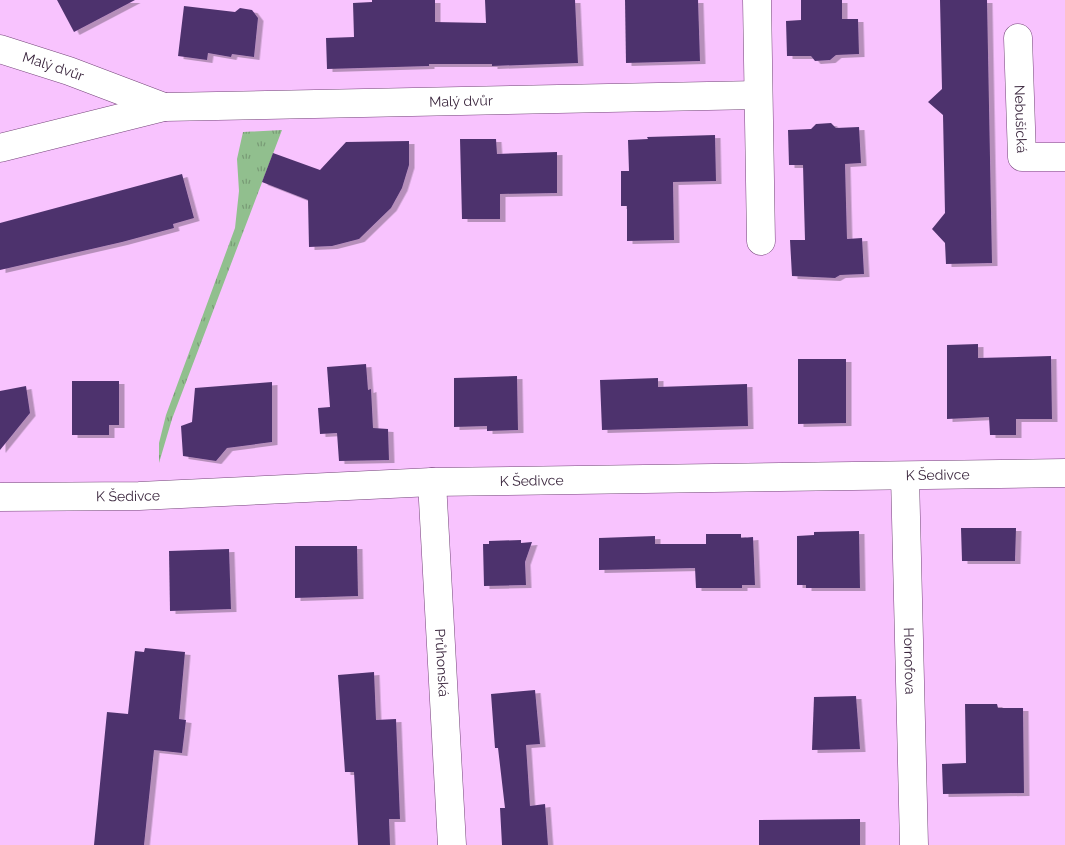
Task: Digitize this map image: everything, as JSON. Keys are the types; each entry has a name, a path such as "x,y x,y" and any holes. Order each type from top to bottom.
{"street":[{"path":"757,0 761,241"},
{"name":"Nebušická","path":"1018,38 1022,157 1065,157"},
{"name":"Malý dvůr","path":"0,50 69,71 164,107"},
{"name":"Malý dvůr","path":"0,148 164,107 758,95"},
{"name":"K Šedivce","path":"0,497 139,496 432,482 1065,473"},
{"name":"Hornofova","path":"905,476 914,845"},
{"name":"Průhonská","path":"432,482 452,845"}],"green space":[{"path":"282,130 172,419 159,463 159,443 166,415 235,228 239,191 237,159 243,132"}],"building":[{"path":"57,0 135,0 74,32"},
{"path":"372,0 435,0 435,22 486,23 485,0 575,0 578,63 492,66 492,64 429,64 429,66 327,69 326,38 354,37 353,3 372,2"},
{"path":"625,0 698,0 700,61 626,63"},
{"path":"801,0 842,0 842,19 858,19 859,54 836,55 830,60 815,61 811,56 787,56 786,21 801,20"},
{"path":"940,0 987,0 992,263 946,264 945,243 932,229 945,213 943,115 928,102 942,89"},
{"path":"184,6 235,12 240,8 252,10 258,18 254,57 232,54 231,57 208,53 207,60 178,56"},
{"path":"831,123 836,128 859,127 861,163 845,164 847,239 862,238 864,274 840,275 835,278 792,276 790,240 805,240 803,165 789,165 788,130 811,129 816,124"},
{"path":"715,135 716,181 673,182 674,240 627,241 627,206 621,206 621,171 629,171 628,140 648,139 647,137"},
{"path":"460,139 496,139 497,154 557,152 557,193 500,194 500,219 462,219"},
{"path":"409,141 409,165 402,188 391,208 359,239 332,246 309,247 308,200 262,182 273,153 320,170 346,142"},
{"path":"182,174 194,218 173,224 174,228 122,242 0,270 0,223"},
{"path":"978,344 978,358 1051,356 1052,419 1016,419 1016,435 990,435 989,417 947,419 947,345"},
{"path":"798,359 846,359 846,423 798,424"},
{"path":"366,364 368,390 371,389 373,428 388,429 389,460 339,461 337,433 320,434 318,408 330,407 327,367"},
{"path":"517,376 518,430 487,431 487,426 454,427 454,378"},
{"path":"658,378 658,387 747,384 748,426 602,430 600,380"},
{"path":"72,381 119,381 119,425 109,425 109,435 72,435"},
{"path":"272,382 272,442 227,448 216,461 183,456 181,426 192,422 195,388"},
{"path":"26,386 30,413 0,450 0,391"},
{"path":"961,528 1016,528 1015,561 962,561"},
{"path":"859,531 860,588 806,588 806,585 797,585 797,536 814,535 814,532"},
{"path":"706,534 741,534 741,538 753,537 755,585 742,585 742,588 696,588 695,568 599,570 599,538 655,536 655,544 706,544"},
{"path":"521,540 521,543 532,542 525,562 526,585 484,586 483,544 489,544 489,541"},
{"path":"295,546 357,546 358,596 295,598"},
{"path":"229,549 231,609 170,611 169,551"},
{"path":"145,648 185,652 179,719 186,720 182,753 154,750 144,845 94,845 107,712 128,714 135,651 144,652"},
{"path":"374,672 376,720 396,719 400,819 389,819 390,845 358,845 354,772 345,772 338,675"},
{"path":"535,690 540,744 526,745 530,806 545,804 548,845 502,845 500,808 505,808 498,748 495,748 491,694"},
{"path":"856,696 860,749 812,750 814,697"},
{"path":"965,704 997,704 998,708 1023,708 1024,793 943,794 942,764 966,763"},
{"path":"860,819 860,845 759,845 759,820"}]}
